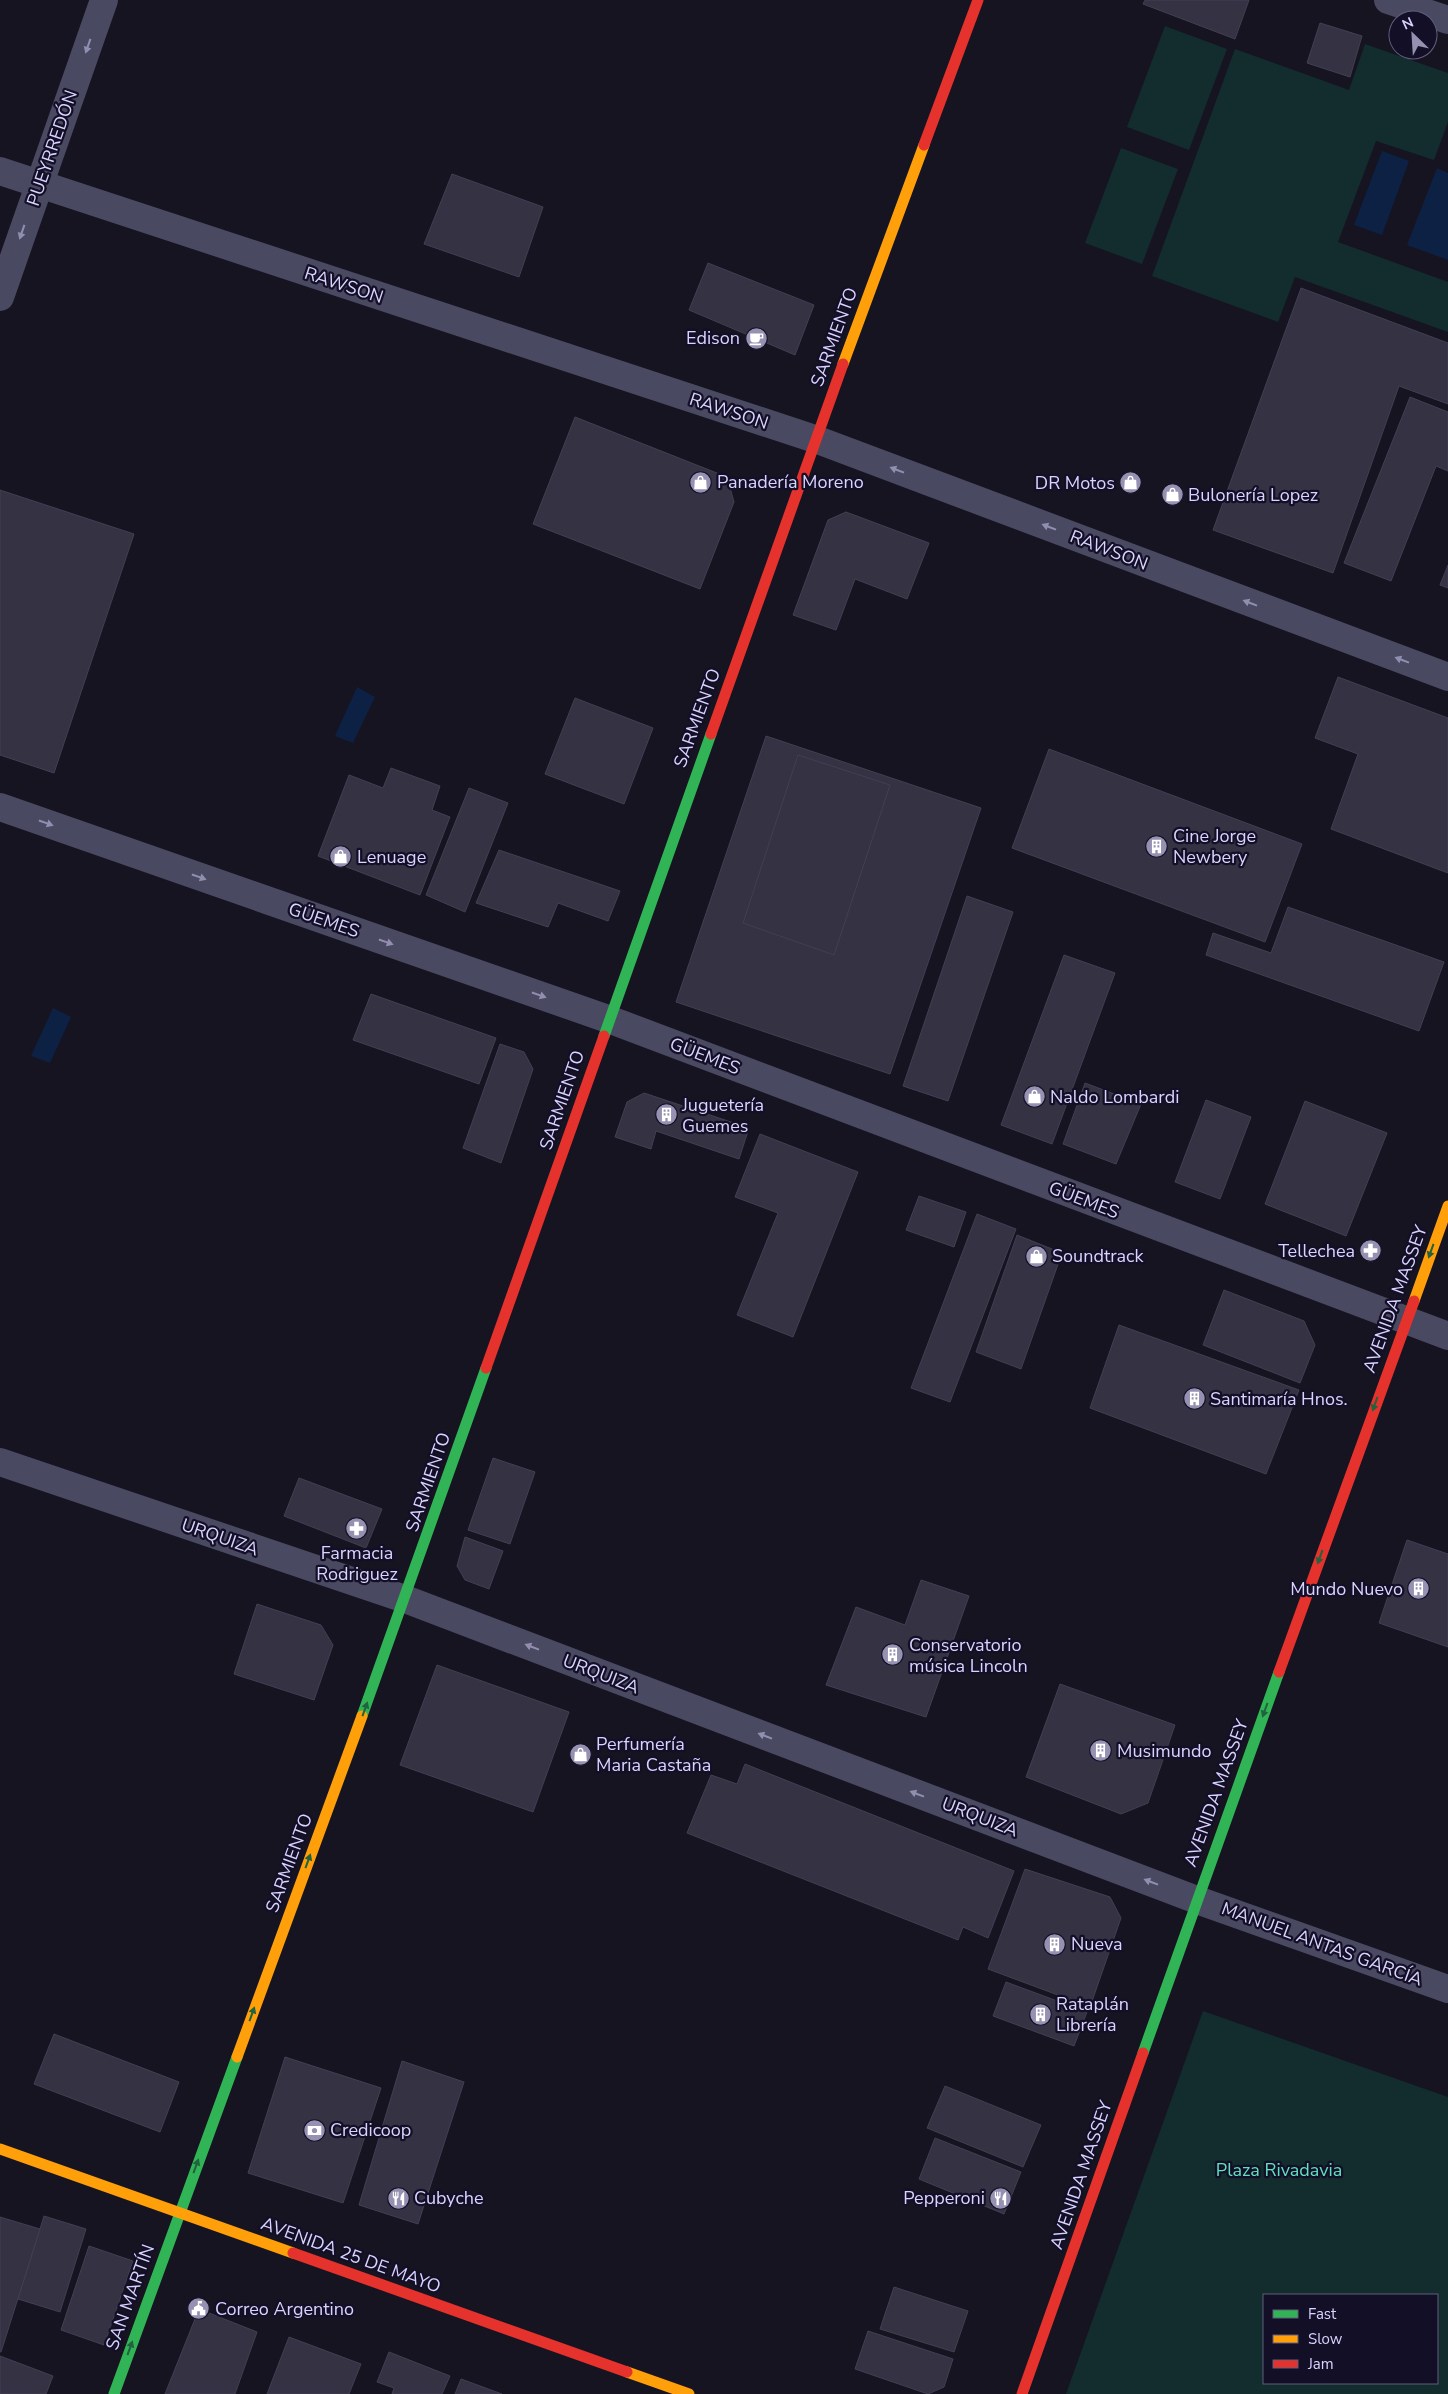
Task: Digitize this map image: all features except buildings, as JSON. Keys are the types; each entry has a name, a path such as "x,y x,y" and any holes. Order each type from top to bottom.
{"street":[{"name":"PUEYRREDÓN","path":"0,297 104,0"},
{"name":"SARMIENTO","path":"179,2212 405,1599 608,1019 815,439 978,0"},
{"path":"1388,0 1448,20"},
{"name":"RAWSON","path":"0,172 815,439 1448,677"},
{"name":"GÜEMES","path":"0,807 608,1019 1448,1336"},
{"name":"AVENIDA MASSEY","path":"1022,2394 1197,1900 1448,1206"},
{"name":"URQUIZA","path":"0,1462 405,1599 1197,1900"},
{"name":"MANUEL ANTAS GARCÍA","path":"1197,1900 1448,1989"},
{"name":"AVENIDA 25 DE MAYO","path":"0,2149 689,2394"},
{"name":"SAN MARTÍN","path":"114,2394 179,2212"}],"green space":[{"path":"1165,26 1227,49 1189,150 1127,127"},
{"path":"1365,44 1388,52 1388,60 1411,60 1448,73 1448,122 1434,160 1376,141 1338,242 1448,282 1448,332 1295,277 1278,322 1152,276 1235,49 1349,90"},
{"path":"1121,148 1178,169 1142,264 1085,243"},
{"name":"Plaza Rivadavia","path":"1203,2011 1448,2097 1448,2394 1066,2394"}],"water":[{"path":"1382,151 1409,161 1382,235 1354,225"},
{"path":"1437,168 1448,173 1448,260 1407,245"},
{"path":"357,687 375,697 353,743 335,736"},
{"path":"53,1008 71,1017 50,1063 31,1056"}],"traffic: fast":[{"path":"604,1036 711,734"},
{"path":"362,1716 486,1368"},
{"path":"1143,2053 1279,1672"},
{"path":"114,2394 237,2057"}],"traffic: slow":[{"path":"843,364 924,145"},
{"path":"1414,1301 1448,1206"},
{"path":"237,2057 362,1716"},
{"path":"0,2149 293,2253"},
{"path":"627,2372 689,2394"}],"traffic: jam":[{"path":"924,145 978,0"},
{"path":"711,734 843,364"},
{"path":"486,1368 604,1036"},
{"path":"1279,1672 1414,1301"},
{"path":"1022,2394 1143,2053"},
{"path":"293,2253 627,2372"}],"place":[{"name":"Edison","path":"756,338"},
{"name":"Panadería Moreno","path":"701,482"},
{"name":"DR Motos","path":"1131,483"},
{"name":"Bulonería Lopez","path":"1172,495"},
{"name":"Cine Jorge Newbery","path":"1157,846"},
{"name":"Lenuage","path":"341,857"},
{"name":"Naldo Lombardi","path":"1034,1097"},
{"name":"Juguetería Guemes","path":"666,1115"},
{"name":"Tellechea","path":"1371,1251"},
{"name":"Soundtrack","path":"1036,1256"},
{"name":"Santimaría Hnos.","path":"1194,1399"},
{"name":"Farmacia Rodriguez","path":"357,1528"},
{"name":"Mundo Nuevo","path":"1419,1589"},
{"name":"Conservatorio música Lincoln","path":"893,1655"},
{"name":"Musimundo","path":"1101,1751"},
{"name":"Perfumería Maria Castaña","path":"580,1754"},
{"name":"Nueva","path":"1055,1944"},
{"name":"Rataplán Librería","path":"1040,2014"},
{"name":"Credicoop","path":"314,2130"},
{"name":"Cubyche","path":"398,2198"},
{"name":"Pepperoni","path":"1001,2198"},
{"name":"Correo Argentino","path":"199,2309"}]}
